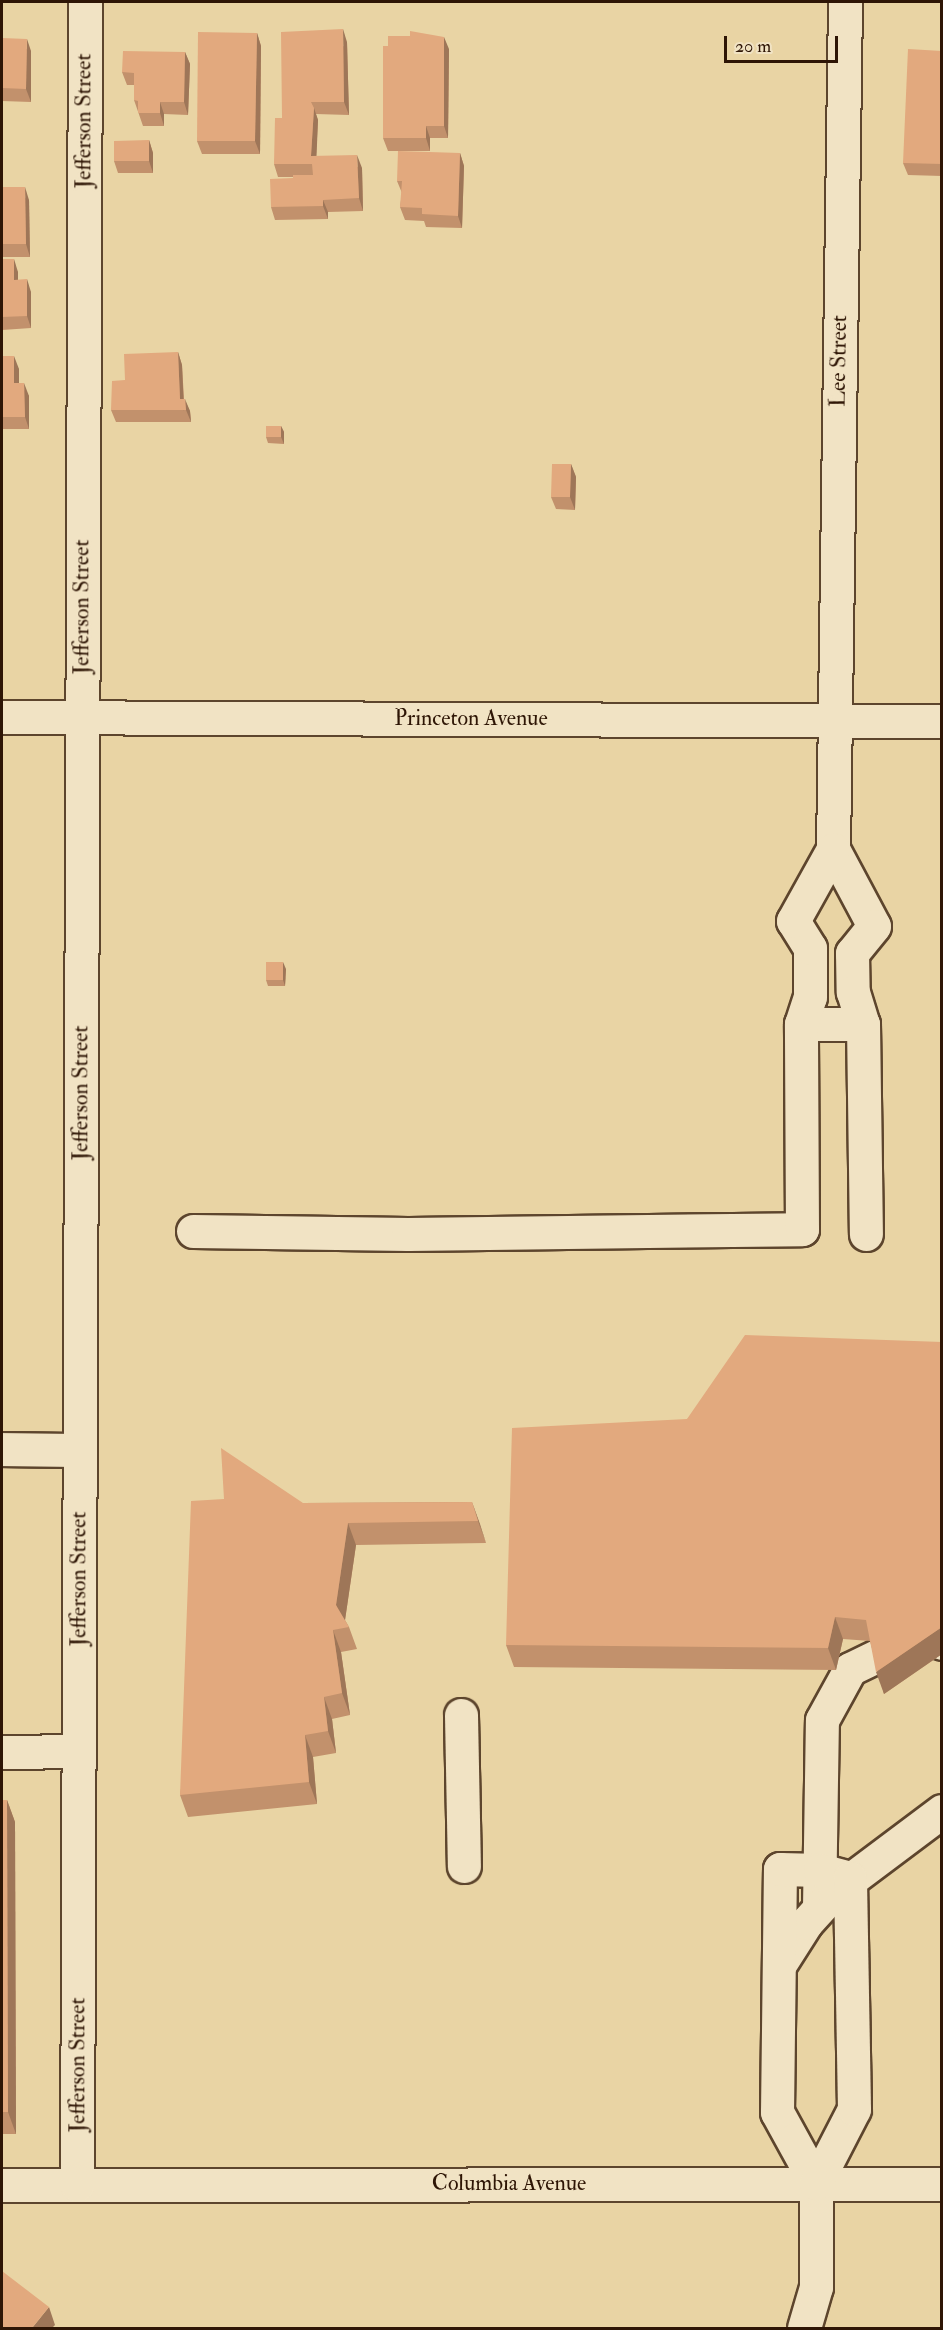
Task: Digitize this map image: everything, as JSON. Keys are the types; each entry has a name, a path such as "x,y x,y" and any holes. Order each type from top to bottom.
{"street":[{"name":"Jefferson Street","path":"77,2185 85,2"},
{"name":"Lee Street","path":"833,849 833,721 845,2"},
{"name":"Princeton Avenue","path":"2,717 942,721"},
{"path":"193,1231 408,1234 802,1229 801,1024 810,997 810,948 793,921 833,849"},
{"path":"833,849 874,926 852,953 853,992 863,1024 866,1234"},
{"path":"801,1024 863,1024"},
{"path":"2,1449 79,1450"},
{"path":"804,2328 816,2287 816,2183 854,2109 822,1720 849,1669 922,1634 942,1643"},
{"path":"461,1715 464,1866"},
{"path":"2,1752 79,1751"},
{"path":"780,1964 819,1907 835,1874 942,1811"},
{"path":"816,2183 777,2112 780,1869 835,1874"},
{"name":"Columbia Avenue","path":"2,2185 942,2184"}],"building":[{"path":"343,29 344,102 311,102 314,108 311,156 357,155 359,198 323,200 323,206 271,207 270,179 293,178 293,175 313,175 312,164 274,164 275,118 282,118 281,32"},
{"path":"410,31 444,37 444,126 426,126 426,138 383,138 383,46 388,46 388,36 410,36"},
{"path":"198,32 257,33 255,141 197,141"},
{"path":"2,38 27,39 26,89 2,88"},
{"path":"908,49 942,51 942,164 903,163"},
{"path":"123,51 185,52 184,102 160,102 160,113 138,113 138,101 134,100 134,73 122,72"},
{"path":"149,140 149,161 114,161 114,141"},
{"path":"398,151 460,153 458,216 422,214 422,208 400,207 402,181 397,181"},
{"path":"2,187 25,187 26,244 2,244"},
{"path":"2,259 14,259 14,280 27,279 27,316 2,317"},
{"path":"178,352 180,399 185,399 186,410 111,410 112,381 125,380 124,354"},
{"path":"2,356 14,356 14,383 24,383 25,417 2,417"},
{"path":"266,426 281,426 281,437 266,437"},
{"path":"552,464 571,464 570,497 551,497"},
{"path":"266,962 283,962 283,980 266,980"},
{"path":"745,1335 942,1342 942,1627 876,1672 866,1620 835,1617 828,1648 506,1645 512,1428 687,1419"},
{"path":"221,1448 303,1503 472,1502 478,1521 348,1523 336,1605 349,1627 333,1630 342,1693 324,1697 328,1731 305,1735 309,1782 180,1795 191,1501 224,1499"},
{"path":"2,1800 7,1800 8,2112 2,2112"},
{"path":"2,2271 49,2307 32,2328 2,2328"}]}
